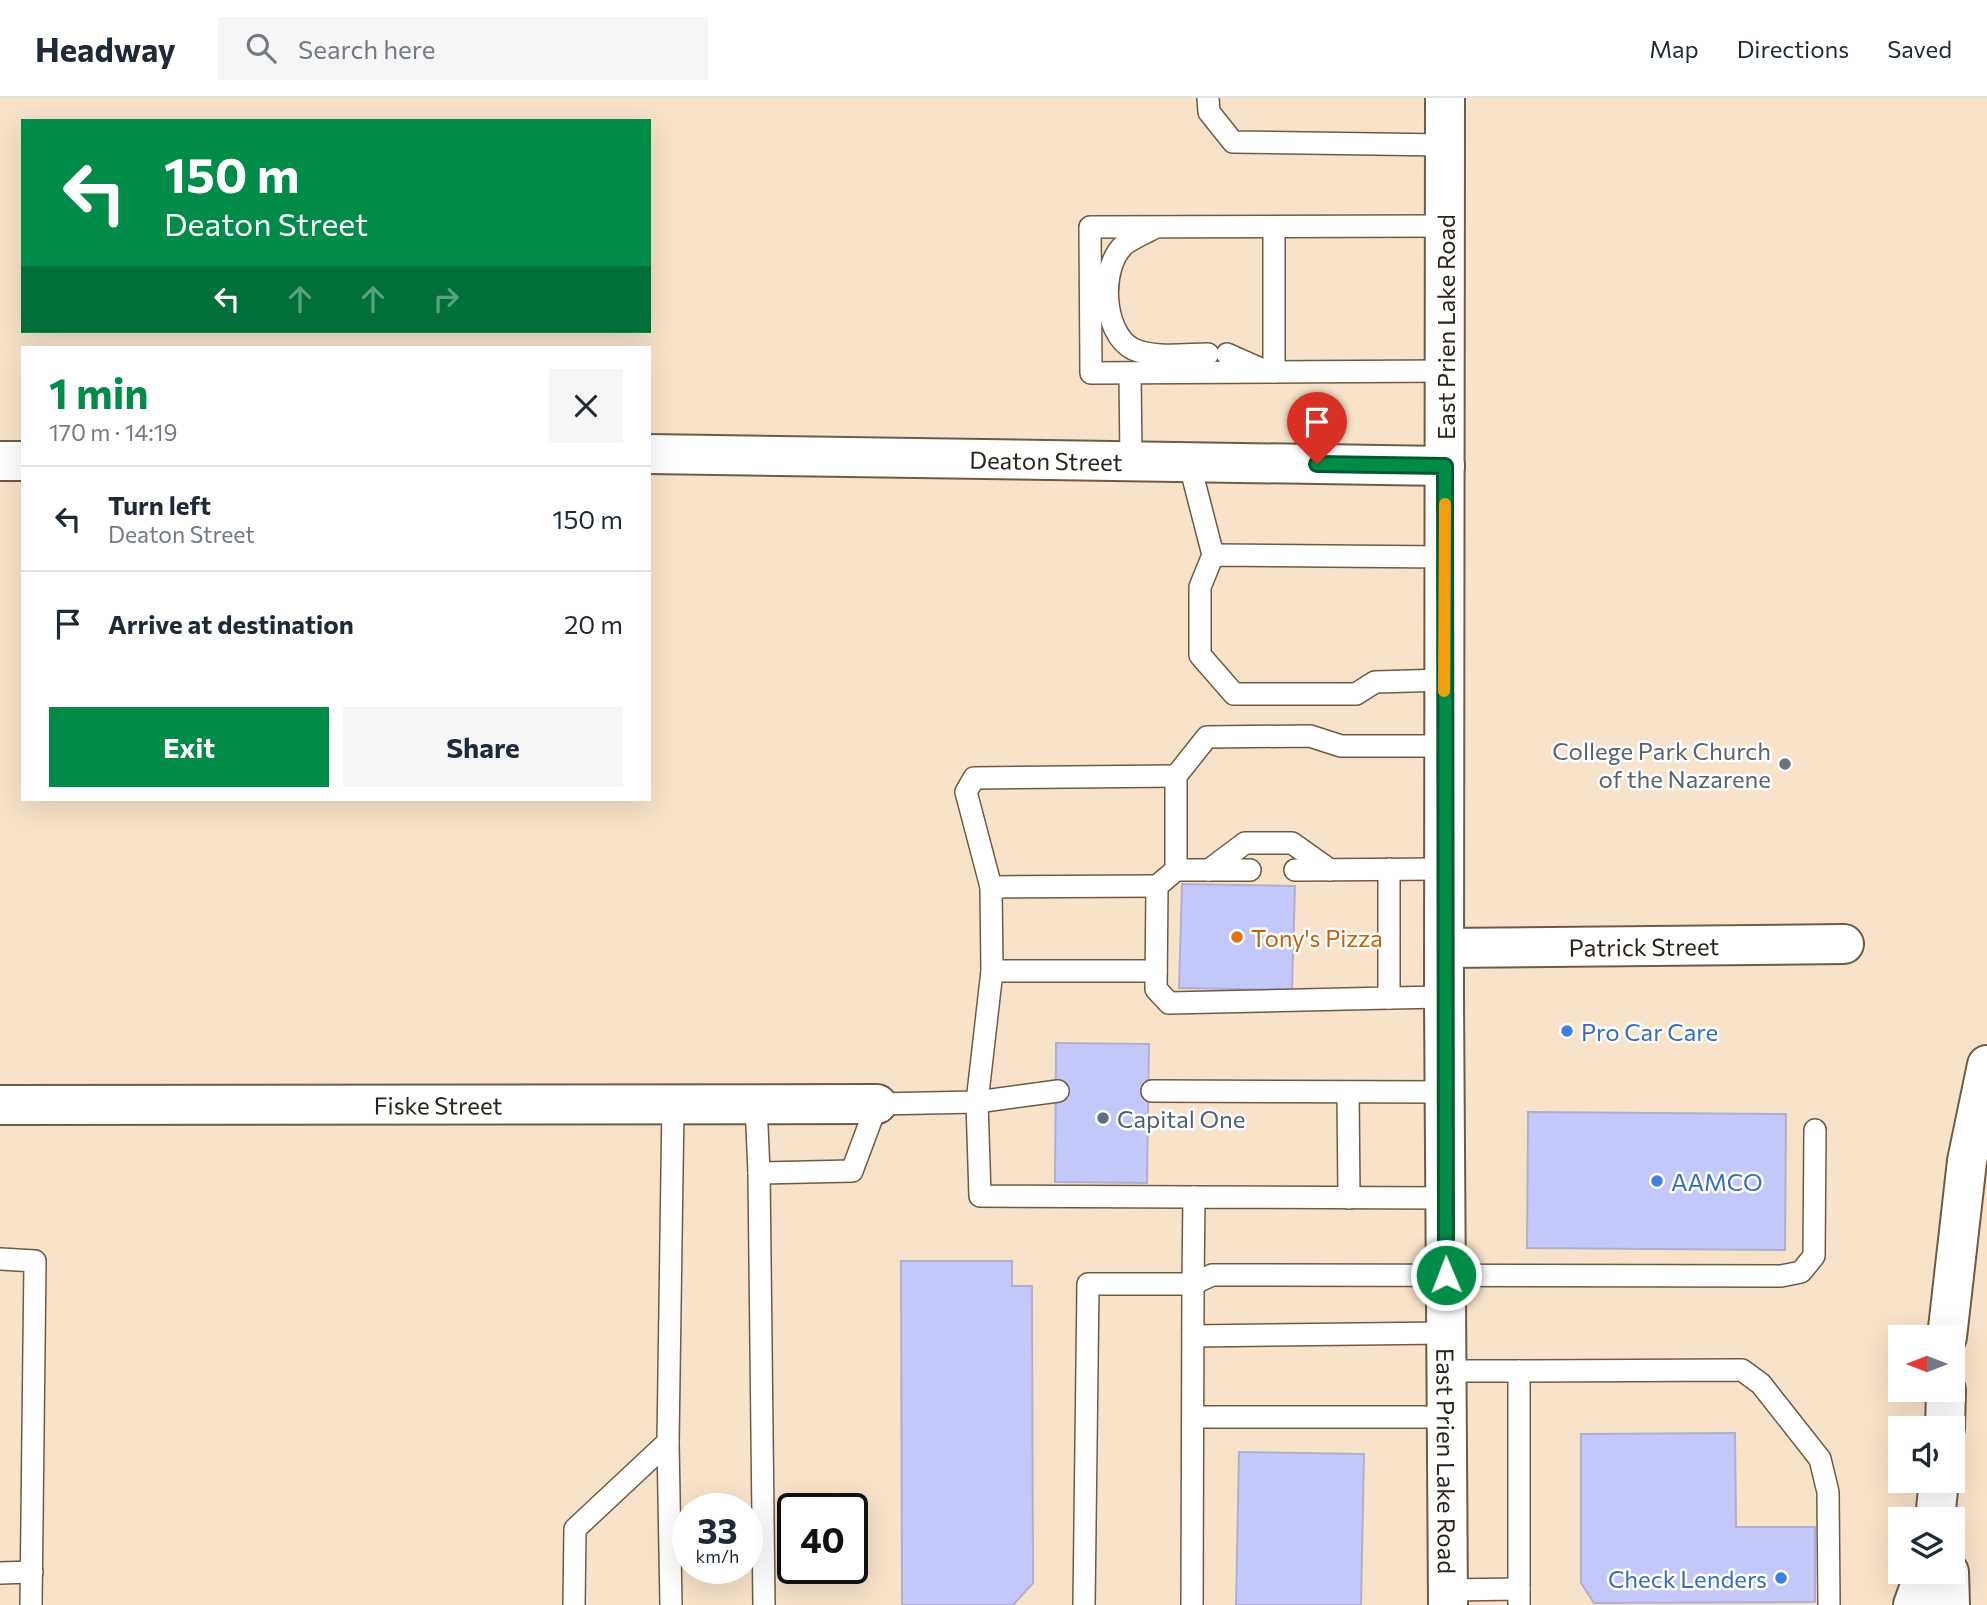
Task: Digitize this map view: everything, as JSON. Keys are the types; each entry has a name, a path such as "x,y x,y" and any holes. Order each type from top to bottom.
{"main road":[{"name":"East Prien Lake Road","path":"1445,98 1444,997 1448,1597"},
{"name":"Deaton Street","path":"651,454 1445,466"},
{"path":"0,461 21,461"},
{"name":"Patrick Street","path":"1444,948 1844,944"},
{"path":"1948,1325 1967,1161 1987,1065"},
{"name":"Fiske Street","path":"0,1105 877,1104"},
{"path":"1913,1605 1921,1584"},
{"path":"1949,1584 1950,1605"}],"lane":[{"path":"1208,98 1209,112 1233,142 1445,145"},
{"path":"1445,226 1090,227 1091,373 1445,371"},
{"path":"1155,227 1124,245 1112,265 1109,291 1111,323 1119,340 1136,351 1160,354 1218,354 1271,372"},
{"path":"1271,372 1275,227"},
{"path":"1130,373 1131,461"},
{"path":"1189,462 1213,555 1200,587 1200,655 1234,694 1356,694 1375,682 1445,680"},
{"path":"1213,555 1445,557"},
{"path":"1176,870 1176,776 1207,737 1310,736 1341,746 1444,746"},
{"path":"1176,776 974,778 966,792 991,887 992,971 977,1102 980,1196 1445,1198"},
{"path":"1209,870 1245,843 1292,843 1330,870"},
{"path":"1389,869 1389,998"},
{"path":"1295,870 1444,869"},
{"path":"991,887 1157,887 1176,870 1250,870"},
{"path":"1157,887 1156,989 1170,1003 1444,997"},
{"path":"992,971 1156,971"},
{"path":"759,1173 852,1171 877,1104 977,1102 1058,1091"},
{"path":"1152,1091 1445,1092"},
{"path":"1348,1092 1349,1198"},
{"path":"756,1103 764,1605"},
{"path":"671,1605 668,1442 673,1104"},
{"path":"1084,1605 1088,1284 1193,1284 1212,1275 1781,1276 1801,1272 1814,1256 1815,1130"},
{"path":"1192,1605 1194,1197"},
{"path":"0,1259 35,1261 31,1605"},
{"path":"1193,1336 1446,1333"},
{"path":"1446,1371 1742,1370 1761,1384 1820,1459 1828,1492 1829,1598"},
{"path":"1448,1597 1520,1597 1520,1371"},
{"path":"1193,1417 1446,1417"},
{"path":"574,1605 575,1529 668,1442"},
{"path":"0,1573 32,1572"}],"building":[{"name":"Tony's Pizza","path":"1182,884 1295,886 1292,990 1179,988"},
{"path":"1056,1043 1149,1044 1147,1183 1055,1182"},
{"name":"AAMCO","path":"1528,1112 1786,1114 1785,1250 1527,1248"},
{"path":"901,1261 1012,1261 1012,1286 1032,1286 1033,1583 1013,1605 902,1605"},
{"path":"1735,1433 1736,1527 1815,1527 1815,1602 1594,1603 1581,1583 1581,1434"},
{"path":"1239,1452 1364,1454 1361,1605 1236,1605"}],"slow traffic":[{"path":"1444,691 1445,504"}],"place":[{"name":"College Park Church of the Nazarene","path":"1785,764"},
{"name":"Tony's Pizza","path":"1237,937"},
{"name":"Pro Car Care","path":"1567,1031"},
{"name":"Capital One","path":"1103,1118"},
{"name":"AAMCO","path":"1657,1181"},
{"name":"Check Lenders","path":"1781,1578"}],"route":[{"path":"1317,464 1445,466 1446,1275"}]}
